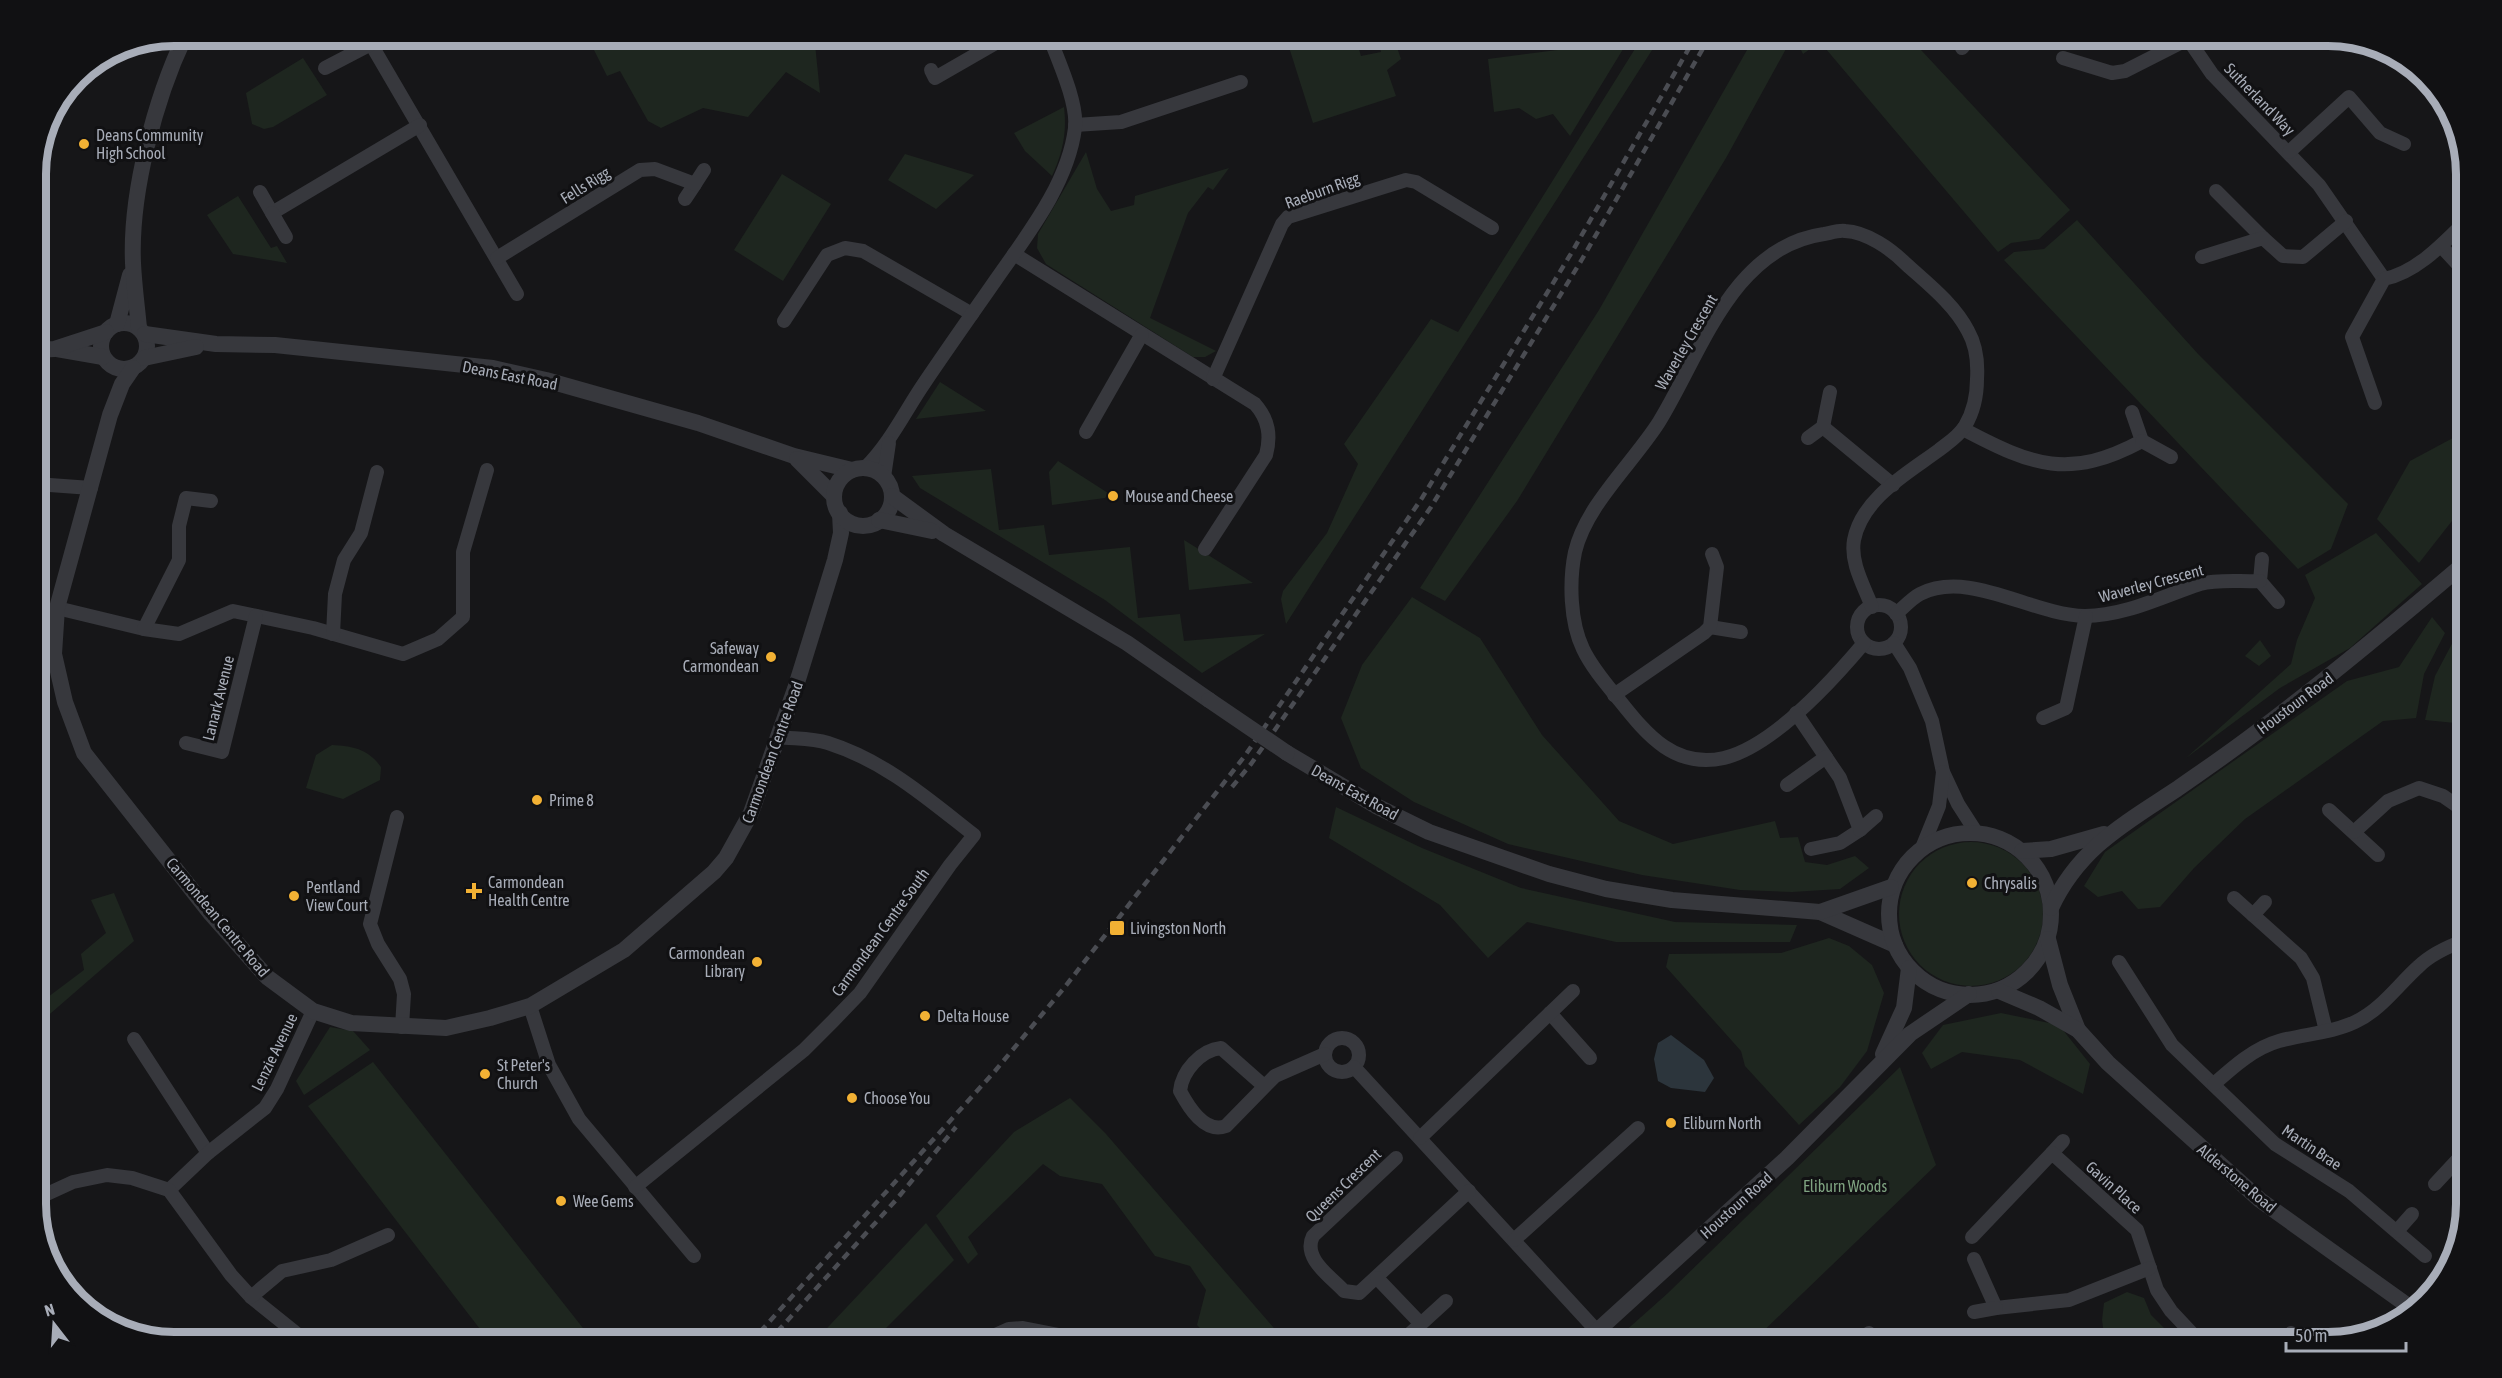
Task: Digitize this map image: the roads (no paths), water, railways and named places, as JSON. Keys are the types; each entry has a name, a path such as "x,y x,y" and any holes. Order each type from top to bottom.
{"street":[{"name":"Sutherland Way","path":"2063,58 2112,73 2171,46"},
{"name":"Sutherland Way","path":"2193,46 2212,74 2319,184 2384,279"},
{"path":"47,349 106,361 121,369 139,363 148,342 142,331 133,262 135,227 148,138 181,47"},
{"path":"326,68 360,47"},
{"path":"375,47 517,294"},
{"path":"931,70 935,78 990,47"},
{"path":"890,441 884,477 892,496 891,506 873,523 855,524 840,513 834,496 839,480 859,469 890,441 916,394 1014,254 1056,184 1070,155 1076,126 1071,99 1053,47"},
{"path":"1076,126 1121,122 1241,82"},
{"name":"Sutherland Way","path":"2289,152 2349,97 2380,133 2404,144"},
{"path":"272,213 420,125"},
{"name":"Fells Rigg","path":"497,258 640,170 655,169 695,184"},
{"path":"685,199 704,170"},
{"name":"Raeburn Rigg","path":"1213,379 1282,224 1288,217 1406,180 1416,182 1492,228"},
{"path":"2216,191 2283,256 2303,257 2346,221"},
{"path":"260,192 286,237"},
{"name":"Waverley Crescent","path":"1864,644 1831,683 1796,713 1742,751 1725,758 1704,760 1685,758 1665,749 1650,736 1614,695 1582,648 1573,612 1575,553 1590,517 1673,400 1711,326 1733,293 1756,267 1780,247 1814,235 1845,231 1869,239 1897,255 1948,303 1969,332 1976,354 1977,392 1973,410 1963,429 1893,485 1871,506 1860,522 1854,541 1854,561 1872,607"},
{"path":"2375,402 2352,337 2384,279 2400,276 2441,246 2455,232"},
{"path":"2202,257 2263,238"},
{"path":"2441,246 2455,261"},
{"path":"784,321 827,255 845,248 863,251 972,314"},
{"path":"1014,254 1255,404 1267,422 1270,439 1266,455 1205,549"},
{"path":"106,361 102,339 111,328 133,262"},
{"path":"54,349 111,328 132,324 142,331"},
{"name":"Deans East Road","path":"142,331 216,344 275,345 493,369 546,380 698,423 794,456 859,469"},
{"path":"1086,432 1142,334"},
{"name":"Deans East Road","path":"139,363 216,344"},
{"name":"Carmondean Centre Road","path":"106,361 110,415"},
{"name":"Carmondean Centre Road","path":"139,363 122,384 110,415 57,608 54,654 59,680 84,753 211,914 267,977 313,1011 351,1023 446,1028 530,1006 624,950 714,872 726,858 752,813 814,636 841,533 840,513"},
{"path":"1808,438 1823,427 1830,392"},
{"path":"2132,412 2142,441 2171,457"},
{"path":"1823,427 1893,485"},
{"path":"1963,429 2000,448 2039,463 2062,465 2082,464 2114,456 2142,441"},
{"name":"Deans East Road","path":"794,456 834,496"},
{"path":"859,469 884,477"},
{"path":"57,608 144,629 179,634 233,611 333,634 403,654 438,639 463,617 463,552 487,470"},
{"path":"333,634 335,594 344,560 361,533 377,472"},
{"path":"47,485 91,488"},
{"name":"Deans East Road","path":"892,496 944,534 1127,643 1287,753 1376,806 1429,832 1549,874 1606,889 1672,900 1820,912 1895,945"},
{"path":"144,629 178,560 179,526 186,498 211,501"},
{"name":"Deans East Road","path":"873,523 944,534"},
{"name":"Carmondean Centre Road","path":"835,560 873,523"},
{"path":"1614,695 1710,627 1717,567 1712,554"},
{"path":"2262,559 2260,581 2278,602"},
{"name":"Houstoun Road","path":"2051,908 2064,881 2085,855 2113,831 2265,726 2346,663 2455,571"},
{"name":"Waverley Crescent","path":"1896,614 1919,594 1946,585 1966,586 2055,612 2086,616 2132,607 2203,583 2260,581"},
{"path":"1881,606 1896,614 1900,628 1894,643 1880,649 1864,644 1859,637 1858,621 1865,609 1872,607 1881,606"},
{"name":"Lanark Avenue","path":"186,742 222,752 256,616"},
{"name":"Waverley Crescent","path":"2043,718 2066,708 2086,616"},
{"path":"1710,627 1741,632"},
{"path":"1894,643 1910,668 1932,721 1943,772 1958,804 1976,832"},
{"path":"1796,713 1840,778 1860,830"},
{"name":"Carmondean Centre South","path":"635,1187 804,1050 860,993 950,865 975,835 897,775 871,759 826,742 778,737"},
{"path":"1786,785 1826,757"},
{"path":"1922,848 1939,806 1943,772"},
{"path":"2354,832 2388,801 2419,788 2443,796 2456,805"},
{"path":"2330,810 2378,855"},
{"path":"1811,849 1840,843 1876,816"},
{"path":"397,817 370,924 378,944 400,980 404,994 402,1027"},
{"name":"Houstoun Road","path":"2022,851 2073,844 2113,831"},
{"path":"1976,832 2002,839 2022,851 2042,876 2051,908 2048,939 2039,956 2024,974 1999,991 1956,994 1937,988 1909,968 1895,945 1888,910 1891,887 1901,870 1922,848 1947,835 1976,832"},
{"name":"Deans East Road","path":"1820,912 1891,887"},
{"path":"2234,898 2301,958 2313,978 2326,1031"},
{"path":"2253,915 2265,902"},
{"name":"Alderstone Road","path":"2048,939 2060,985 2078,1030"},
{"path":"2214,1084 2247,1056 2277,1041 2356,1022 2379,1006 2420,965 2456,944"},
{"name":"Martin Brae","path":"2119,962 2172,1044 2275,1144 2349,1191 2425,1256"},
{"name":"Houstoun Road","path":"1880,1060 1904,1008 1909,968"},
{"path":"1420,1138 1573,991"},
{"name":"Alderstone Road","path":"1999,991 2039,1008 2078,1030 2117,1071 2260,1200 2406,1304"},
{"name":"Houstoun Road","path":"1596,1332 1808,1138 1880,1060 1910,1034 1969,994"},
{"path":"530,1006 549,1065 579,1119 694,1256"},
{"name":"Lenzie Avenue","path":"169,1190 208,1153 265,1108 277,1089 313,1011"},
{"path":"1550,1013 1590,1058"},
{"path":"134,1039 208,1153"},
{"path":"1264,1086 1221,1048 1204,1053 1181,1080 1180,1091 1200,1119 1212,1128 1219,1129 1226,1126 1275,1076 1308,1061 1325,1054 1334,1040 1350,1041 1358,1053 1354,1067 1346,1071 1333,1070 1308,1061"},
{"path":"1325,1054 1326,1061 1333,1070"},
{"path":"1354,1067 1514,1240 1587,1332"},
{"path":"1514,1240 1638,1128"},
{"path":"1972,1237 2062,1142"},
{"name":"Gavin Place","path":"2052,1153 2137,1230 2157,1290 2171,1311 2191,1332"},
{"name":"Queens Crescent","path":"1396,1158 1313,1236 1309,1245 1310,1255 1344,1291 1359,1293 1468,1191"},
{"path":"2434,1184 2456,1161"},
{"path":"47,1194 73,1182 107,1174 132,1178 169,1190 231,1275 251,1297 295,1332"},
{"path":"2397,1231 2412,1214"},
{"path":"251,1297 282,1271 331,1260 388,1235"},
{"path":"1974,1259 1996,1308"},
{"path":"1974,1312 2068,1300 2150,1268"},
{"path":"1377,1278 1421,1324"},
{"path":"1412,1332 1446,1301"},
{"path":"1002,1332 1023,1328 1044,1332"}],"railway":[{"path":"760,1332 995,1071 1064,988 1244,757 1422,498 1572,252 1690,46"},
{"path":"1232,787 1251,764 1431,507 1581,261 1704,46"},
{"path":"777,1332 896,1200 956,1127"}],"place":[{"name":"Deans Community High School","path":"84,144"},
{"name":"Mouse and Cheese","path":"1113,496"},
{"name":"Safeway Carmondean","path":"771,657"},
{"name":"Prime 8","path":"537,800"},
{"name":"Chrysalis","path":"1972,883"},
{"name":"Carmondean Health Centre","path":"474,891"},
{"name":"Pentland View Court","path":"294,896"},
{"name":"Livingston North","path":"1117,928"},
{"name":"Carmondean Library","path":"757,962"},
{"name":"Delta House","path":"925,1016"},
{"name":"St Peter's Church","path":"485,1074"},
{"name":"Choose You","path":"852,1098"},
{"name":"Eliburn North","path":"1671,1123"},
{"name":"Wee Gems","path":"561,1201"}],"park label":[{"name":"Eliburn Woods","path":"1845,1186"}]}
